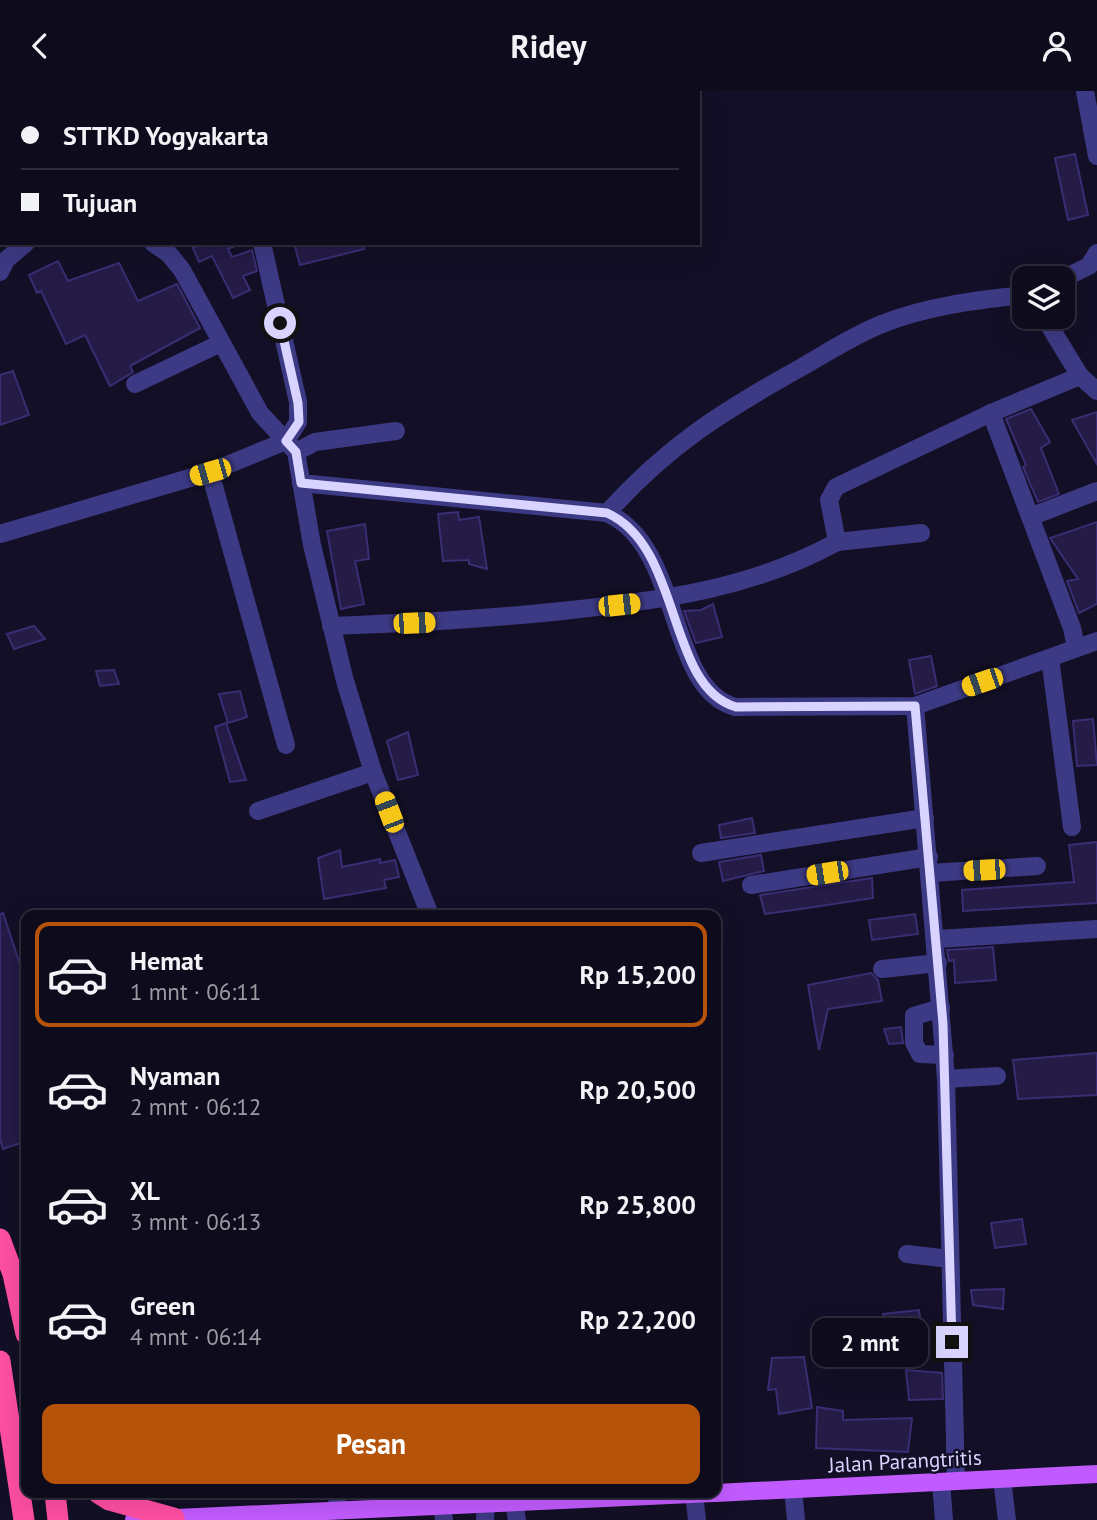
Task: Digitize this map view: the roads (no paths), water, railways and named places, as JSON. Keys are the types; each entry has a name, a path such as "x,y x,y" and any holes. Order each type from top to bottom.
{"highway":[{"path":"0,1239 13,1274 21,1311"},
{"path":"0,1361 24,1520"},
{"path":"0,1468 11,1426"},
{"path":"56,1498 58,1520"},
{"path":"106,1498 171,1519"}],"main road":[{"name":"Jalan Parangtritis","path":"721,1493 1097,1475"},
{"name":"Jalan Parangtritis","path":"134,1520 171,1519 337,1502 370,1515 515,1511 558,1498"}],"street":[{"path":"1085,91 1097,156"},
{"path":"0,272 6,260 24,245"},
{"path":"156,245 169,254 182,270 260,413 291,446 331,627 373,772 428,910"},
{"path":"262,245 298,403 299,422 291,446"},
{"path":"1075,273 1089,267 1097,253"},
{"path":"607,513 674,446 736,403 853,338 883,324 926,311 972,301 1012,296"},
{"path":"1051,329 1080,376 1097,391"},
{"path":"135,384 221,343"},
{"path":"837,542 828,500 836,487 991,413 1080,376"},
{"path":"991,413 1072,628 1076,647"},
{"path":"0,534 291,446 396,431"},
{"path":"210,472 286,745"},
{"path":"301,483 607,513 622,520 639,540 670,600 699,679 709,694 720,703 736,707 915,706 1097,641"},
{"path":"1030,517 1097,491"},
{"path":"331,627 480,619 670,600 781,570 837,542 920,533"},
{"path":"1050,658 1072,827"},
{"path":"915,706 937,939 946,1079 950,1259 948,1481 944,1520"},
{"path":"258,811 373,772"},
{"path":"701,853 925,818"},
{"path":"751,885 930,865 1038,866"},
{"path":"937,939 1097,929"},
{"path":"882,969 938,963"},
{"path":"941,1008 914,1016 914,1043 920,1054 945,1055"},
{"path":"946,1079 998,1076"},
{"path":"906,1254 950,1259"},
{"path":"1002,1479 1007,1520"},
{"path":"793,1489 796,1520"},
{"path":"694,1498 697,1520"}]}
